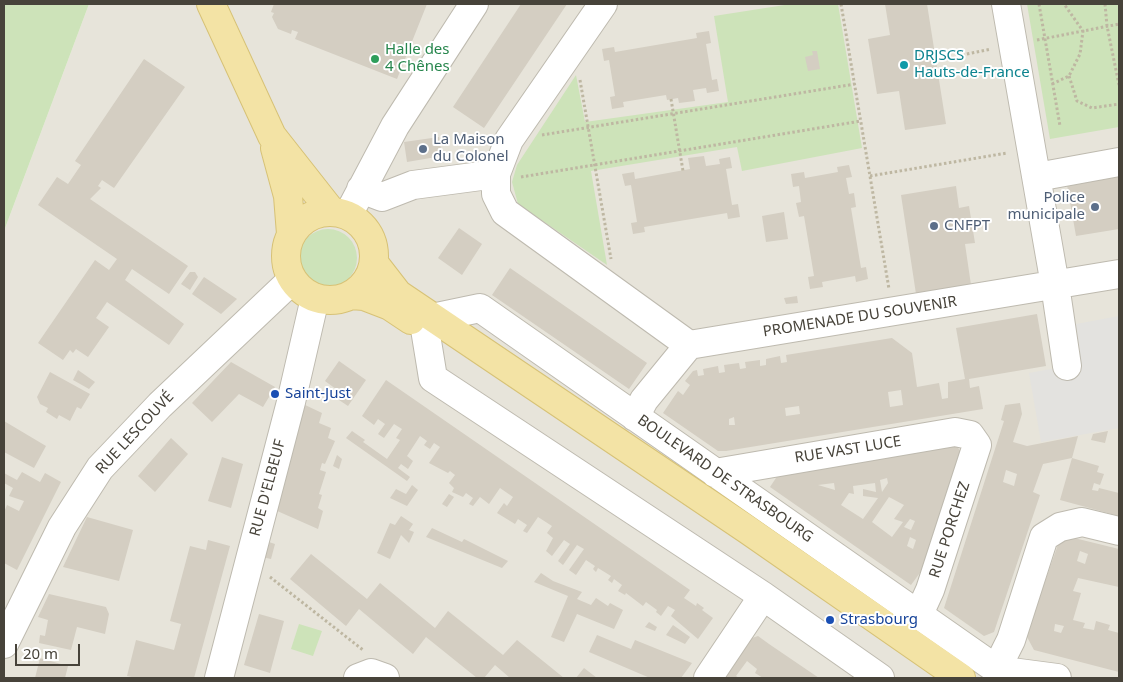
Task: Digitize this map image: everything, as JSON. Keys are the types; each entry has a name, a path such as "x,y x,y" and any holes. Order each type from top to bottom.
{"main road":[{"path":"212,4 272,136 288,196 291,234 286,248 286,263 292,280 298,287 315,298 327,300 351,295 362,287 370,276 374,263 374,252 369,235 358,221 339,213 272,136"},
{"path":"291,234 308,217 339,213"},
{"name":"BOULEVARD DE STRASBOURG","path":"374,263 398,294 428,324 931,678"},
{"name":"BOULEVARD DE STRASBOURG","path":"351,295 364,296 428,324 748,530 961,678"}],"street":[{"path":"339,213 361,189 395,126 474,4"},
{"path":"603,4 509,140 496,174 496,194 505,212 689,345 644,400 635,417"},
{"path":"1006,4 1037,177 1067,366"},
{"path":"1037,177 1119,162"},
{"path":"361,189 382,197 413,185 496,174"},
{"name":"PROMENADE DU SOUVENIR","path":"689,345 1119,274"},
{"name":"RUE LESCOUVÉ","path":"4,644 62,527 100,468 160,405 292,280"},
{"name":"RUE D'ELBEUF","path":"218,678 291,402 315,298"},
{"name":"BOULEVARD DE STRASBOURG","path":"428,324 480,308 1002,674"},
{"path":"428,324 433,378 763,596 880,678"},
{"name":"RUE VAST LUCE","path":"715,473 956,432 970,435 977,445"},
{"name":"RUE PORCHEZ","path":"919,614 930,590 977,445"},
{"path":"1057,678 1002,674 1044,537 1060,527 1082,522 1119,532"},
{"path":"708,678 763,596"}],"path":[{"path":"841,4 892,312"},
{"path":"1039,4 1060,126"},
{"path":"1052,84 1069,76 1080,54 1083,31 1064,4"},
{"path":"1105,4 1107,26 1119,85"},
{"path":"962,55 1119,24"},
{"path":"574,46 616,292"},
{"path":"1069,76 1077,101 1092,108 1119,104"},
{"path":"509,140 855,84"},
{"path":"671,99 682,171"},
{"path":"496,174 514,178 861,121"},
{"path":"870,176 1032,149"},
{"path":"281,584 365,651 371,676"}],"shaded area":[{"path":"89,4 1119,4 1119,678 4,678 4,231"},
{"path":"1119,316 1119,428 1041,442 1029,373 1078,364 1071,325"}],"green space":[{"path":"4,4 89,4 4,231"},
{"path":"791,4 838,4 862,148 742,171 737,147 591,171 607,265 518,204 512,182 517,165 576,75 585,122 728,102 714,16"},
{"path":"1027,4 1119,4 1119,127 1050,139"},
{"path":"322,229 334,229 349,237 357,252 357,264 349,279 334,287 322,287 307,279 299,264 299,252 307,237"},
{"path":"299,624 322,631 313,656 291,649"}],"building":[{"name":"Halle des 4 Chênes","path":"274,4 427,4 397,79 295,39 298,32 292,30 291,34 278,29 272,17 274,13 271,12"},
{"path":"521,4 567,4 484,128 453,107"},
{"name":"DRJSCS Hauts-de-France","path":"885,4 927,4 946,124 905,130 899,91 877,94 868,39 890,35"},
{"path":"709,31 711,43 706,44 712,80 717,79 719,91 707,93 706,88 693,90 695,101 679,103 678,98 667,100 666,95 623,102 624,107 612,109 610,97 615,96 609,60 604,61 602,49 614,47 615,52 697,38 696,33"},
{"path":"812,51 817,51 820,69 808,71 805,57 813,55"},
{"path":"144,59 185,87 114,188 102,180 98,186 101,188 90,199 188,266 169,294 132,269 125,280 184,324 169,345 107,302 96,318 109,327 88,357 76,349 73,353 70,350 63,360 38,343 95,260 109,270 117,259 38,205 57,177 68,184 81,165 75,161"},
{"name":"La Maison du Colonel","path":"439,137 442,156 407,162 404,142"},
{"path":"704,156 706,166 720,164 719,159 730,157 732,168 726,169 732,205 738,204 740,217 728,219 727,213 644,227 645,232 633,234 631,223 637,222 631,185 625,186 622,174 634,172 635,179 690,169 688,158"},
{"path":"849,165 852,177 846,178 849,194 854,193 856,207 851,208 861,268 866,267 868,279 856,282 855,276 822,282 823,287 810,289 808,277 814,276 804,216 799,217 796,203 801,202 799,186 793,187 791,174 804,172 805,178 838,172 837,167"},
{"name":"Police municipale","path":"1119,177 1119,229 1076,236 1067,185"},
{"name":"CNFPT","path":"956,186 959,208 969,206 975,243 965,244 971,285 916,294 901,195"},
{"path":"784,212 788,239 766,242 762,216"},
{"path":"459,228 482,244 462,275 438,258"},
{"path":"510,268 647,363 629,389 492,295"},
{"path":"190,272 195,272 198,277 190,290 181,284"},
{"path":"204,277 237,299 221,314 192,294"},
{"path":"797,296 798,303 786,304 784,298"},
{"path":"1037,314 1046,366 969,379 970,388 979,386 983,409 726,451 718,451 663,413 678,391 683,395 690,385 685,381 693,371 697,370 698,376 704,375 703,369 718,366 719,373 725,372 724,365 739,363 740,369 746,368 745,362 760,360 760,366 766,365 766,359 780,356 781,363 787,362 786,355 892,338 912,353 917,387 939,383 942,399 948,398 948,382 965,379 956,328","holes":["901,390 903,405 890,407 888,392","799,406 800,414 786,416 785,408","734,417 735,425 729,425 729,419"]},
{"path":"339,361 366,380 348,406 336,398 340,392 325,381"},
{"path":"231,362 275,387 263,407 239,394 212,422 192,403"},
{"path":"78,370 95,382 89,389 73,380"},
{"path":"50,372 90,394 81,409 77,407 70,421 59,415 57,419 46,412 48,408 40,404 37,397"},
{"path":"386,380 690,590 684,598 696,606 697,603 704,608 702,610 713,618 698,639 671,616 675,610 668,606 661,616 656,612 657,610 646,602 643,606 626,593 625,595 618,591 622,585 614,579 612,583 608,580 611,576 598,568 596,572 593,569 595,566 586,560 576,575 569,570 584,549 577,545 563,565 558,561 570,544 564,540 552,556 546,551 553,538 547,533 552,526 538,517 527,533 523,531 527,525 518,519 515,524 497,513 504,503 507,506 513,497 500,488 489,504 480,497 473,506 469,504 473,498 466,493 463,497 452,492 454,488 449,483 455,475 450,471 448,473 429,463 440,447 434,443 430,449 424,445 427,441 420,436 407,456 413,461 408,469 401,464 398,468 410,477 407,481 346,438 352,431 365,440 363,442 387,459 400,440 396,438 402,429 394,424 384,438 378,434 385,424 378,419 374,425 362,416"},
{"path":"1020,403 1022,414 1013,442 1027,446 1078,436 1072,458 1043,464 1033,492 1040,495 994,632 984,636 944,608 1004,421 1001,420 1005,405","holes":["1006,470 1017,474 1014,486 1003,482"]},
{"path":"303,404 322,413 319,423 331,428 328,438 335,441 325,464 322,463 320,470 326,472 319,494 322,495 318,508 323,511 318,529 275,510"},
{"path":"4,421 46,446 34,468 4,452"},
{"path":"1108,431 1105,443 1091,440 1093,434"},
{"path":"171,438 188,454 155,492 138,476"},
{"path":"957,446 960,451 922,570 911,585 770,487 778,475","holes":["887,478 888,483 882,492 880,480","834,483 835,490 818,485","875,483 876,492 863,489 863,496 878,498 863,519 841,505 849,493 854,494 853,486","889,497 904,505 894,519 903,522 892,537 872,522","910,519 915,521 911,530 904,527","910,537 916,540 913,549 907,546"]},
{"path":"337,455 342,459 339,469 333,466"},
{"path":"222,457 243,464 231,508 208,501"},
{"path":"1072,458 1099,466 1097,472 1104,474 1100,485 1094,483 1092,490 1098,491 1099,488 1119,493 1119,516 1060,500"},
{"path":"22,472 40,482 45,473 61,482 17,570 4,563 4,512 7,505 19,511 24,501 9,496 13,488 4,483 4,473 17,480"},
{"path":"412,485 418,490 407,506 390,498 396,489 406,494"},
{"path":"449,494 454,497 447,507 442,504"},
{"path":"401,516 413,524 409,530 414,532 409,543 401,535 390,559 377,553 390,523 395,525"},
{"path":"87,517 133,530 119,581 63,567"},
{"path":"432,528 462,542 464,539 508,561 502,568 426,537"},
{"path":"1066,536 1119,549 1119,587 1078,578 1073,591 1081,593 1073,620 1085,623 1083,628 1094,630 1096,621 1110,625 1108,630 1119,633 1119,672 1034,650 1026,635 1060,539","holes":["1080,551 1088,554 1085,564 1077,561","1055,624 1064,626 1061,633 1054,631"]},
{"path":"208,540 230,546 194,678 136,678 127,676 136,640 174,650 181,624 170,621 190,546 206,550"},
{"path":"266,541 275,544 271,559 262,557"},
{"path":"311,554 367,599 380,583 435,628 448,611 503,655 517,640 564,678 510,678 495,665 484,678 477,678 426,637 413,654 359,609 346,626 290,579"},
{"path":"541,573 553,581 582,592 577,599 591,605 596,598 608,606 610,603 623,610 614,629 577,614 564,642 551,637 568,596 534,582"},
{"path":"49,594 106,607 109,614 105,634 77,627 71,650 39,643 40,635 45,636 48,620 38,617"},
{"path":"259,614 284,621 270,673 244,665"},
{"path":"649,622 657,627 655,631 645,627"},
{"path":"673,625 690,637 685,644 666,635"},
{"path":"597,635 631,649 635,640 692,663 681,678 650,678 589,652"},
{"path":"758,636 819,678 763,678 755,673 757,669 747,661 736,676 739,678 721,678 749,639"},
{"path":"40,658 68,666 65,678 35,678"},
{"path":"584,668 597,678 576,678"}],"place":[{"name":"Halle des 4 Chênes","path":"375,59"},
{"name":"DRJSCS Hauts-de-France","path":"904,65"},
{"name":"La Maison du Colonel","path":"423,149"},
{"name":"Police municipale","path":"1095,207"},
{"name":"CNFPT","path":"934,226"},
{"name":"Saint-Just","path":"275,394"},
{"name":"Strasbourg","path":"830,620"}]}
